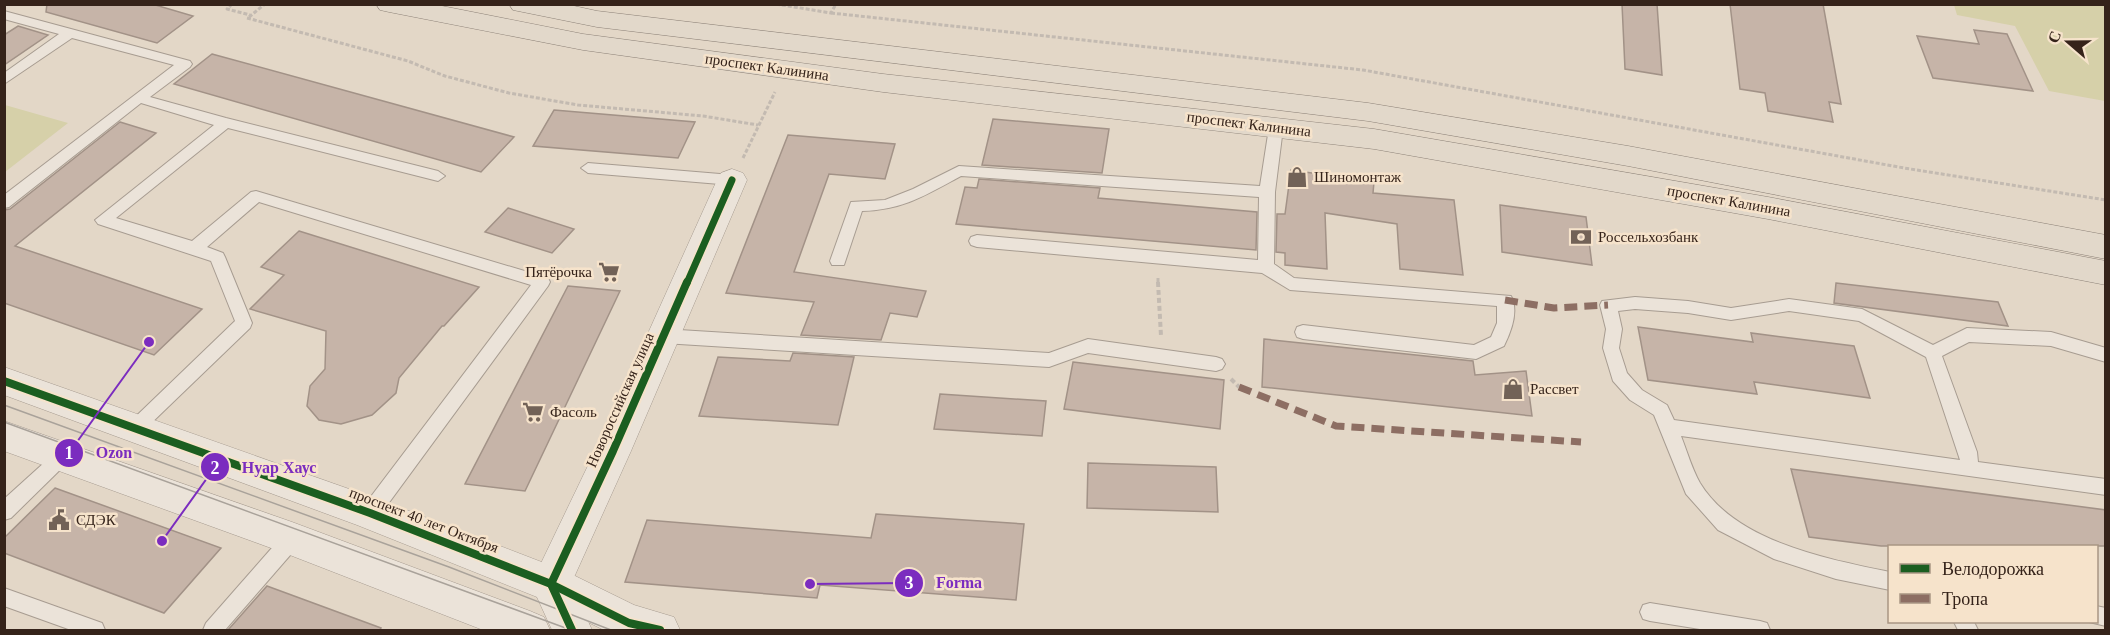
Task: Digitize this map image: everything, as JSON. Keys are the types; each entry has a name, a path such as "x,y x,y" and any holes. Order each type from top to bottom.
{"main road":[{"name":"проспект Калинина","path":"389,4 583,42 883,83 1374,139 1552,169 2106,273"},
{"name":"проспект Калинина","path":"522,4 632,23 1368,112 1628,156 2106,248"}],"street":[{"name":"Новороссийская улица","path":"551,584 613,452 732,180"},
{"name":"проспект 40 лет Октября","path":"4,381 370,513 551,584 629,623 660,630"},
{"path":"4,436 292,539 530,630"},
{"path":"551,584 572,630"}],"lane":[{"path":"4,15 185,64 4,203"},
{"path":"4,80 70,33"},
{"path":"139,98 225,123 438,176"},
{"path":"136,427 244,323 217,257 103,220 225,123"},
{"path":"1266,267 1267,192 1276,128"},
{"path":"588,168 732,180"},
{"path":"838,261 856,206 886,205 918,193 959,171 1267,192"},
{"path":"195,248 256,196 542,282 370,513"},
{"path":"977,241 1266,267 1290,284 1505,300 1505,323 1498,341 1476,352 1303,332"},
{"path":"1888,581 1836,570 1774,550 1725,524 1693,488 1661,410 1636,395 1619,376 1611,348 1614,329 1608,305 1635,303 1667,305 1731,314 1789,305 1862,315 1933,353 1968,452 1970,469"},
{"path":"1933,353 1967,335 2051,339 2106,355"},
{"path":"663,336 1049,360 1088,346 1216,363"},
{"path":"1669,427 2106,487"},
{"path":"4,512 62,457"},
{"path":"213,630 292,539"},
{"path":"4,597 95,630"},
{"path":"1650,612 1760,630"}],"path":[{"path":"232,4 227,9 250,15"},
{"path":"265,4 246,18 408,61 445,76 509,93 578,105 704,116 758,125"},
{"path":"776,4 831,13 1363,70 1904,168 2106,200"},
{"path":"831,13 836,4"},
{"path":"732,180 776,89"},
{"path":"1158,257 1161,355"}],"shaded area":[{"path":"1954,5 2105,5 2105,101 2049,91 2015,26 1957,15"},
{"path":"4,105 68,123 5,172"}],"building":[{"path":"47,4 152,4 193,16 157,43 46,12"},
{"path":"1622,4 1657,4 1662,75 1625,69"},
{"path":"1730,4 1823,4 1841,104 1829,102 1833,122 1768,111 1765,93 1740,89"},
{"path":"18,26 48,35 4,65 4,35"},
{"path":"1974,30 2007,34 2033,91 1933,78 1917,36 1979,44"},
{"path":"212,54 514,137 481,172 174,84"},
{"path":"554,110 695,122 678,158 533,146"},
{"path":"993,119 1109,129 1102,173 982,165"},
{"path":"120,122 156,133 15,246 202,309 154,355 4,303 4,210 10,209"},
{"path":"788,135 895,144 885,179 829,174 794,272 926,291 917,317 890,313 881,340 801,335 814,302 726,293"},
{"path":"1291,170 1374,182 1373,193 1454,200 1463,275 1400,269 1397,224 1325,213 1327,269 1285,265 1285,253 1276,252 1277,214 1285,214"},
{"path":"979,179 1100,188 1098,198 1257,212 1256,250 956,224 965,187 977,188"},
{"path":"1500,205 1586,217 1592,265 1502,252"},
{"path":"508,208 574,229 552,253 485,232"},
{"path":"299,231 479,287 442,326 399,378 396,393 372,415 341,424 319,420 307,406 310,386 325,369 326,331 250,309 284,275 261,267"},
{"path":"1836,283 1998,302 2008,326 1834,303"},
{"path":"568,286 620,291 525,491 465,484"},
{"path":"1638,327 1753,342 1751,333 1854,346 1870,398 1754,382 1757,394 1648,380"},
{"path":"1264,339 1473,361 1475,375 1526,371 1532,416 1262,387"},
{"path":"793,353 854,357 838,425 699,416 718,357 790,361"},
{"path":"1073,362 1224,380 1220,429 1064,409"},
{"path":"940,394 1046,401 1042,436 934,429"},
{"path":"1088,463 1216,467 1218,512 1087,508"},
{"path":"1791,469 2106,510 2106,546 1881,546 1809,537"},
{"path":"55,488 221,548 164,613 4,553 4,538"},
{"path":"876,514 1024,524 1016,600 820,585 817,598 625,582 647,520 871,538"},
{"path":"267,586 381,628 380,630 228,630"}],"tram line":[{"path":"4,405 449,567 611,630"},
{"path":"4,422 571,630"}],"marked path":[{"path":"1505,300 1554,308 1608,305"},
{"path":"1239,387 1336,426 1581,442"}],"cycle path":[{"path":"572,630 551,584 613,451 732,180"},
{"path":"4,381 370,513 551,584 629,623 660,630"}],"place":[{"name":"Шиномонтаж","path":"1297,177"},
{"name":"Россельхозбанк","path":"1581,237"},
{"name":"Пятёрочка","path":"609,272"},
{"name":"Ozon","path":"149,342"},
{"name":"Рассвет","path":"1513,389"},
{"name":"Фасоль","path":"533,412"},
{"name":"СДЭК","path":"59,520"},
{"name":"Нуар Хаус","path":"162,541"},
{"name":"Forma","path":"810,584"}]}
